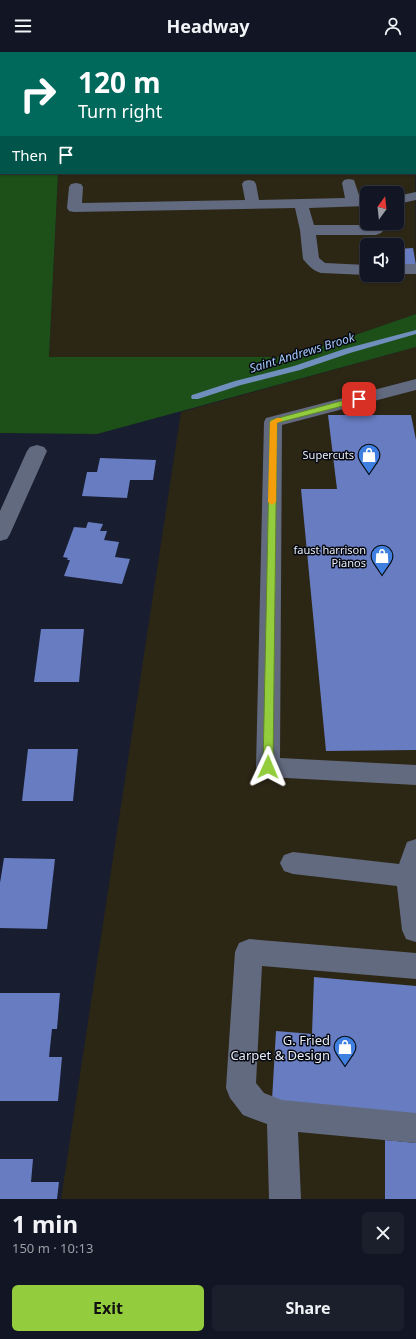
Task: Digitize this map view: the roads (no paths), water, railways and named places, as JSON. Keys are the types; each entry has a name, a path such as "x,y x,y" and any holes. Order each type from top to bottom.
{"street":[{"path":"76,187 74,208 360,203 349,183"},
{"path":"250,184 253,205"},
{"path":"404,199 416,196"},
{"path":"301,204 308,230 311,259 321,268 360,270"},
{"path":"404,205 416,206"},
{"path":"308,230 360,230"},
{"path":"404,269 416,269"},
{"path":"416,384 273,422 268,767 416,775"},
{"path":"0,534 37,451"},
{"path":"416,850 409,876 416,930"},
{"path":"293,863 409,876"},
{"path":"416,966 250,952 241,1088 254,1104 282,1115 416,1128"},
{"path":"282,1115 285,1199"}],"waterway":[{"name":"Saint Andrews Brook","path":"195,397 238,383 297,368 347,351 416,332"}],"place":[{"name":"Supercuts","path":"369,474"},
{"name":"faust harrison Pianos","path":"382,576"},
{"name":"G. Fried Carpet & Design","path":"345,1066"}]}
